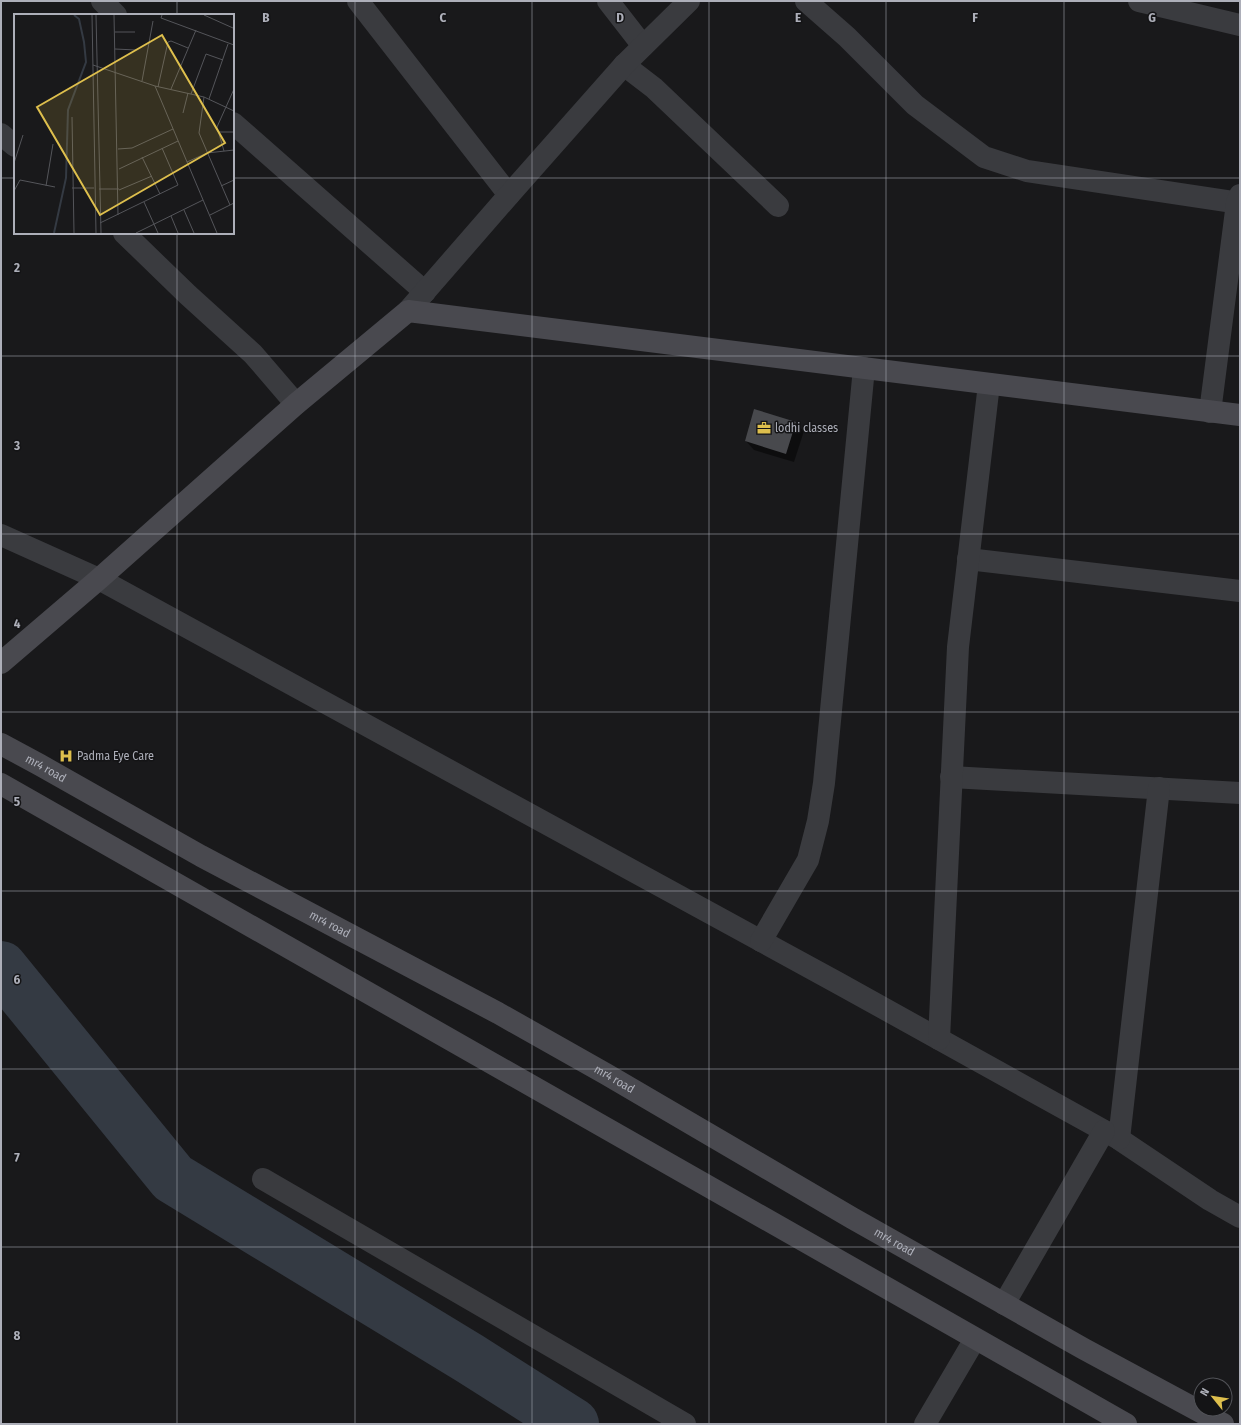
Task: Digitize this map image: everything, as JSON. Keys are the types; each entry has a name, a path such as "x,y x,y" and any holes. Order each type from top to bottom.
{"street":[{"path":"102,1 115,14"},
{"path":"358,1 509,195"},
{"path":"608,1 643,46"},
{"path":"1,663 99,579 296,404 408,311 624,65 689,1"},
{"path":"806,1 847,37 915,105 984,158 1027,171 1239,200 1210,412"},
{"path":"1139,1 1240,25"},
{"path":"624,65 654,88 778,206"},
{"path":"234,124 425,292"},
{"path":"1,134 14,145"},
{"path":"125,234 188,295 253,354 296,404"},
{"path":"408,311 1240,415"},
{"path":"761,941 808,860 819,813 825,775 864,368"},
{"path":"939,1039 958,647 989,384"},
{"path":"1,535 99,579 761,941 1112,1135 1210,1200 1240,1217"},
{"path":"968,558 1240,591"},
{"name":"mr4 road","path":"1,744 201,856 498,1013 606,1074 838,1210 1084,1349 1223,1424"},
{"path":"951,777 1240,793"},
{"path":"1,784 1126,1424"},
{"path":"1004,1304 1112,1135 1159,788"},
{"path":"263,1179 685,1424"},
{"path":"925,1424 975,1339"}],"building":[{"path":"754,409 796,422 786,454 745,441"}],"waterway":[{"path":"1,967 173,1178 469,1358 573,1424"}],"place":[{"name":"lodhi classes","path":"764,428"},
{"name":"Padma Eye Care","path":"66,756"}]}
